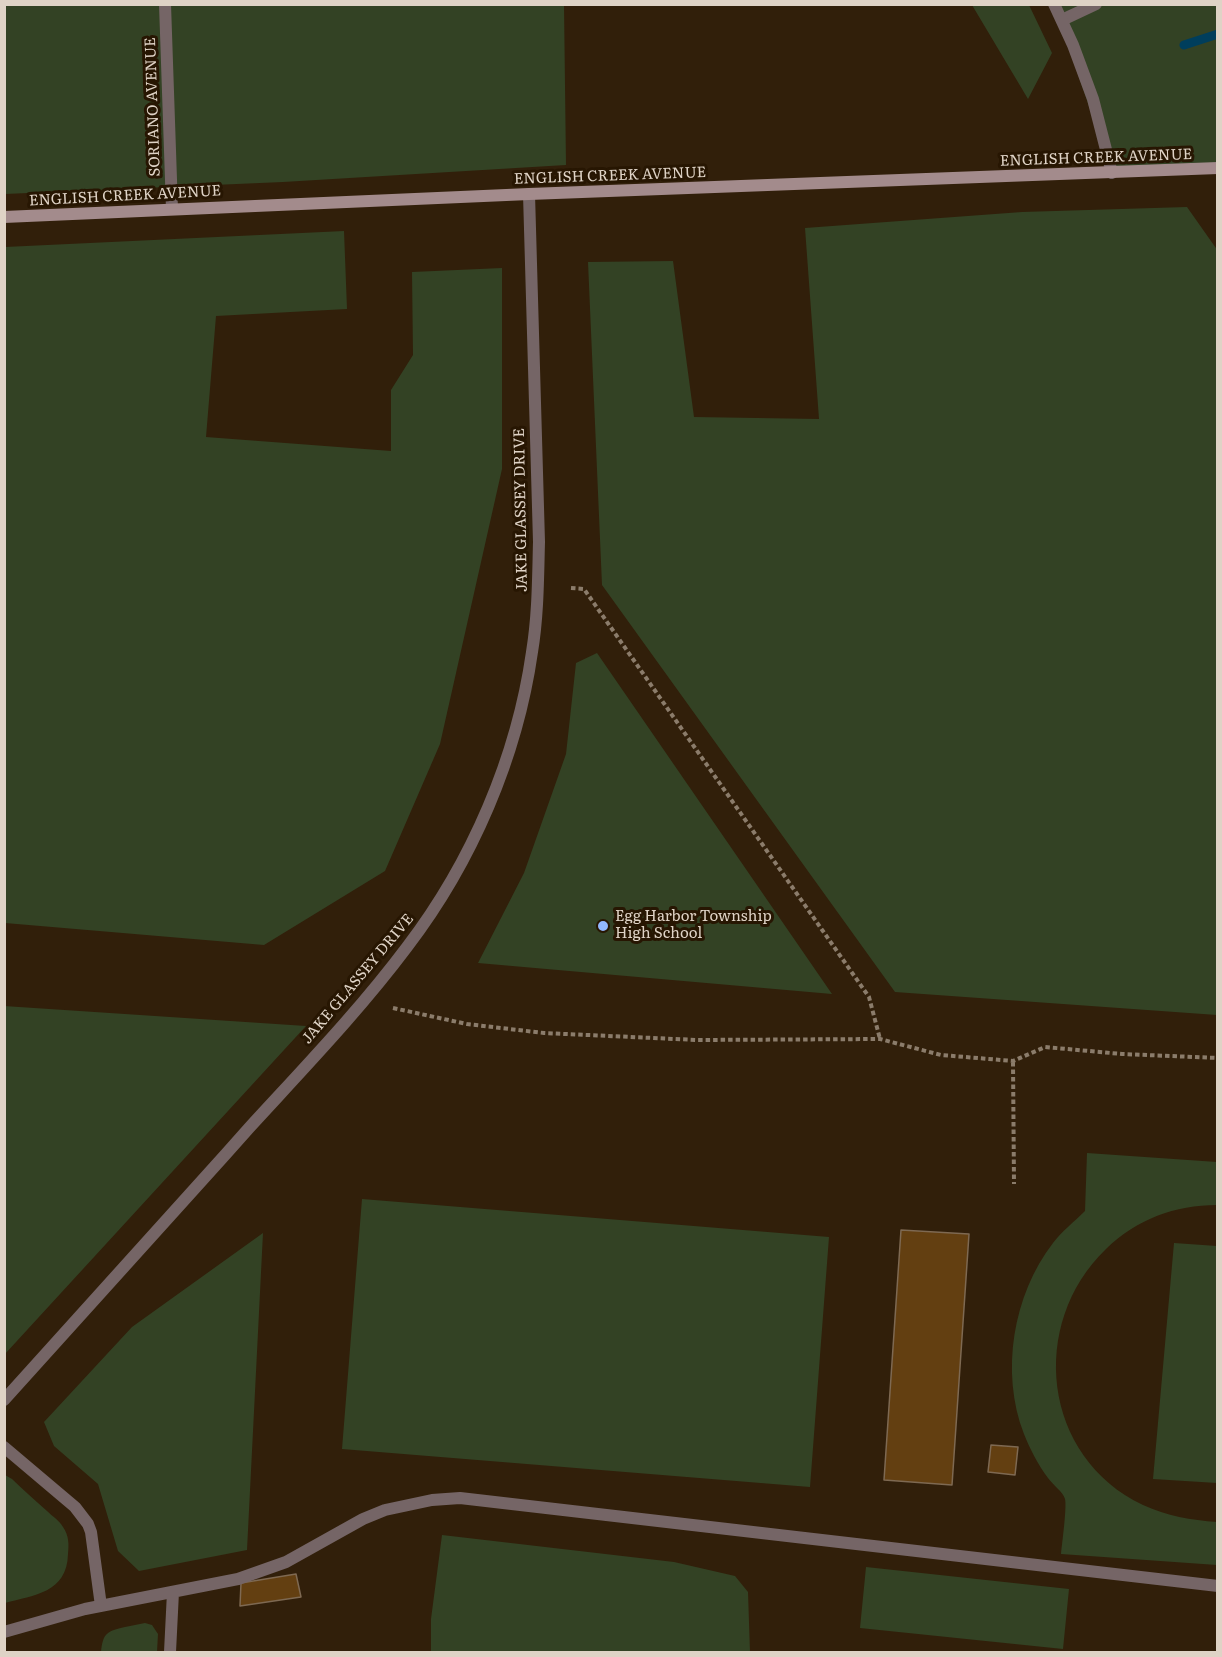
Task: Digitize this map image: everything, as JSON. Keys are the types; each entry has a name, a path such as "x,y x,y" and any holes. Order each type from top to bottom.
{"main road":[{"name":"ENGLISH CREEK AVENUE","path":"4,217 529,194 1218,168"}],"street":[{"name":"SORIANO AVENUE","path":"165,4 172,209"},
{"path":"1054,4 1073,45 1093,99 1112,173"},
{"path":"1062,20 1096,4"},
{"name":"JAKE GLASSEY DRIVE","path":"4,1400 340,1027 407,948 433,911 462,861 488,807 509,752 523,698 532,651 538,587 539,543 529,194"},
{"path":"4,1447 75,1507 88,1524 101,1606"},
{"path":"4,1632 85,1609 238,1579 286,1562 385,1510 432,1500 460,1498 1218,1586"},
{"path":"170,1653 173,1592"}],"path":[{"path":"571,588 584,589 869,997 880,1039"},
{"path":"393,1008 467,1024 544,1032 697,1040 880,1039 941,1055 1013,1061 1045,1047 1122,1054 1218,1058"},
{"path":"1013,1061 1014,1184"}],"green space":[{"path":"4,5 564,5 566,165 283,182 5,194"},
{"path":"972,5 1029,5 1052,53 1028,99"},
{"path":"1054,5 1217,5 1217,168 1112,173"},
{"path":"1187,207 1218,251 1217,1015 895,992 602,585 588,262 673,261 694,417 819,419 805,228 1022,212"},
{"path":"344,231 347,309 216,316 206,437 391,451 391,390 413,355 412,272 502,268 502,469 440,744 385,871 264,945 5,923 5,247"},
{"path":"597,653 832,994 478,963 524,873 566,754 576,663"},
{"path":"4,1006 306,1026 5,1354 4,1354"},
{"path":"1087,1153 1217,1162 1217,1205 1172,1211 1131,1229 1106,1249 1081,1280 1065,1314 1057,1350 1057,1387 1066,1423 1084,1455 1109,1483 1143,1505 1161,1512 1217,1522 1217,1565 1061,1554 1065,1499 1041,1468 1024,1434 1017,1410 1012,1360 1014,1335 1028,1286 1053,1243 1085,1211"},
{"path":"362,1199 829,1237 810,1487 342,1449"},
{"path":"263,1233 247,1550 139,1571 118,1551 98,1484 54,1446 44,1422 132,1327"},
{"path":"1174,1243 1217,1246 1217,1483 1153,1479"},
{"path":"5,1475 60,1522 68,1540 68,1547 66,1567 62,1577 55,1585 37,1594 5,1603"},
{"path":"442,1535 674,1562 735,1576 748,1592 750,1652 431,1652 431,1619"},
{"path":"866,1567 1069,1589 1063,1649 860,1628"},
{"path":"145,1623 152,1625 158,1634 157,1652 101,1652 103,1641 110,1632"}],"building":[{"path":"901,1230 969,1234 952,1485 884,1480"},
{"path":"991,1445 1018,1447 1015,1475 988,1472"},
{"path":"296,1574 301,1597 240,1606 241,1583"}],"waterway":[{"path":"1184,45 1218,34"}],"place":[{"name":"Egg Harbor Township High School","path":"603,926"}]}
